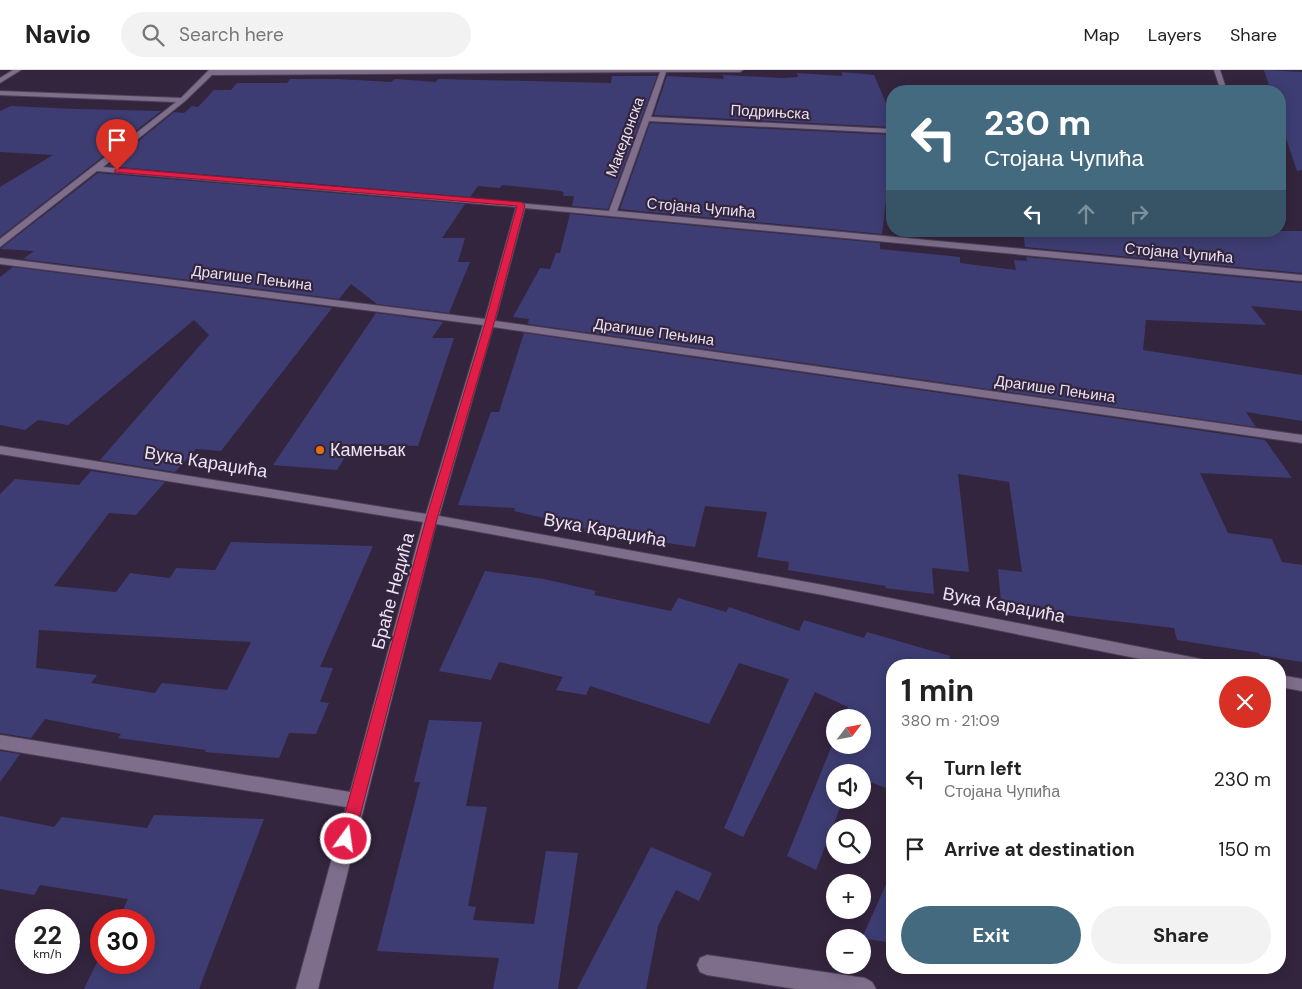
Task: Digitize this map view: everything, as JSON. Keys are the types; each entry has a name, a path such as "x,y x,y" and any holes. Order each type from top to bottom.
{"street":[{"path":"0,81 18,70"},
{"name":"Македонска","path":"612,213 664,70"},
{"path":"0,244 183,100 212,72 740,70"},
{"path":"1217,70 1222,85"},
{"path":"0,93 183,100"},
{"path":"0,102 16,93"},
{"name":"Подрињска","path":"646,119 886,132"},
{"name":"Стојана Чупића","path":"97,168 612,213 1302,278"},
{"name":"Браће Недића","path":"307,989 431,519 490,323 521,205"},
{"name":"Драгише Пењина","path":"0,262 490,323 1302,440"},
{"name":"Вука Караџића","path":"0,450 431,519 823,590 1171,659"},
{"path":"1286,682 1302,685"},
{"path":"0,742 356,801"},
{"path":"707,966 865,989"}],"building":[{"path":"1264,70 1302,72 1302,170 1297,171 1286,138 1286,85 1269,85"},
{"path":"842,72 874,75 886,103 886,127 654,115 667,76 724,79 723,75 784,78 798,77 797,73 842,76"},
{"path":"612,76 657,76 608,209 572,206 574,196 563,196 564,193 561,191 502,185 500,188 478,186 470,197 108,166 174,112 184,113 192,106 198,107 214,90 231,90 237,83 287,83 290,79 391,82 395,79 436,82 438,79 611,83"},
{"path":"11,106 161,111 0,237 0,187 53,155 0,152 0,111"},
{"path":"650,123 886,135 886,201 882,234 620,209"},
{"path":"98,173 465,204 442,238 465,238 458,262 470,262 449,313 377,304 351,284 339,299 23,259 34,251 0,249"},
{"path":"570,214 880,243 880,249 960,257 960,263 1016,270 1014,260 1027,261 1026,257 1302,283 1302,311 1251,306 1266,325 1146,320 1143,350 1302,375 1302,421 1246,412 1256,427 528,324 529,319 513,317 540,268 550,269 556,253 560,253"},
{"path":"1286,231 1302,231 1302,273 1025,247 1024,237 1286,237"},
{"path":"13,267 332,308 221,451 196,449 175,472 100,460 209,335 194,320 68,425 38,420 25,430 0,425 0,277"},
{"path":"376,313 443,322 432,338 454,338 418,446 353,444 337,470 273,465"},
{"path":"524,333 1265,440 1292,478 1200,473 1228,533 1272,539 1282,562 1302,565 1302,662 1177,640 1174,628 1064,615 1064,620 1002,612 998,569 1022,572 1009,482 958,474 969,572 932,568 934,594 885,588 886,586 788,570 789,562 757,557 767,512 705,506 695,547 584,531 585,528 514,511 515,508 458,505 491,412 499,412"},
{"path":"91,471 165,482 136,515 109,513 54,586 116,592 130,573 170,578 176,568 215,570 231,542 373,546 320,667 333,668 320,702 329,703 316,734 289,733 279,758 205,752 206,750 118,738 121,734 45,719 31,738 0,733 0,494 15,479 79,485","holes":["39,630 251,642 227,690 162,683 155,693 91,683 97,675 36,668"]},
{"path":"485,571 544,579 596,591 594,595 671,611 678,598 726,612 729,607 799,631 804,620 864,638 867,632 950,656 949,659 886,659 886,788 871,782 871,764 826,764 826,809 840,809 836,819 826,819 826,844 816,870 787,856 828,754 871,754 871,709 847,709 848,707 815,692 743,837 724,828 789,679 739,663 709,724 590,686 586,695 556,690 563,677 499,662 491,680 439,671"},
{"path":"429,720 482,722 466,806 487,807 468,906 476,907 473,920 534,924 546,851 578,853 558,989 493,989 499,958 377,951 420,782 414,782"},
{"path":"0,751 20,754 0,782"},
{"path":"154,815 264,819 199,989 84,989 91,974 155,974 155,909 123,909 128,899 40,885 34,895 0,889 0,816 54,827 62,817 147,828"},
{"path":"651,847 712,873 699,901 676,890 658,926 646,989 577,989"},
{"path":"886,884 886,942 871,940 871,929 866,929"}],"place":[{"name":"Камењак","path":"320,450"}],"route":[{"path":"117,170 521,205 490,323 431,519 346,839"}]}
